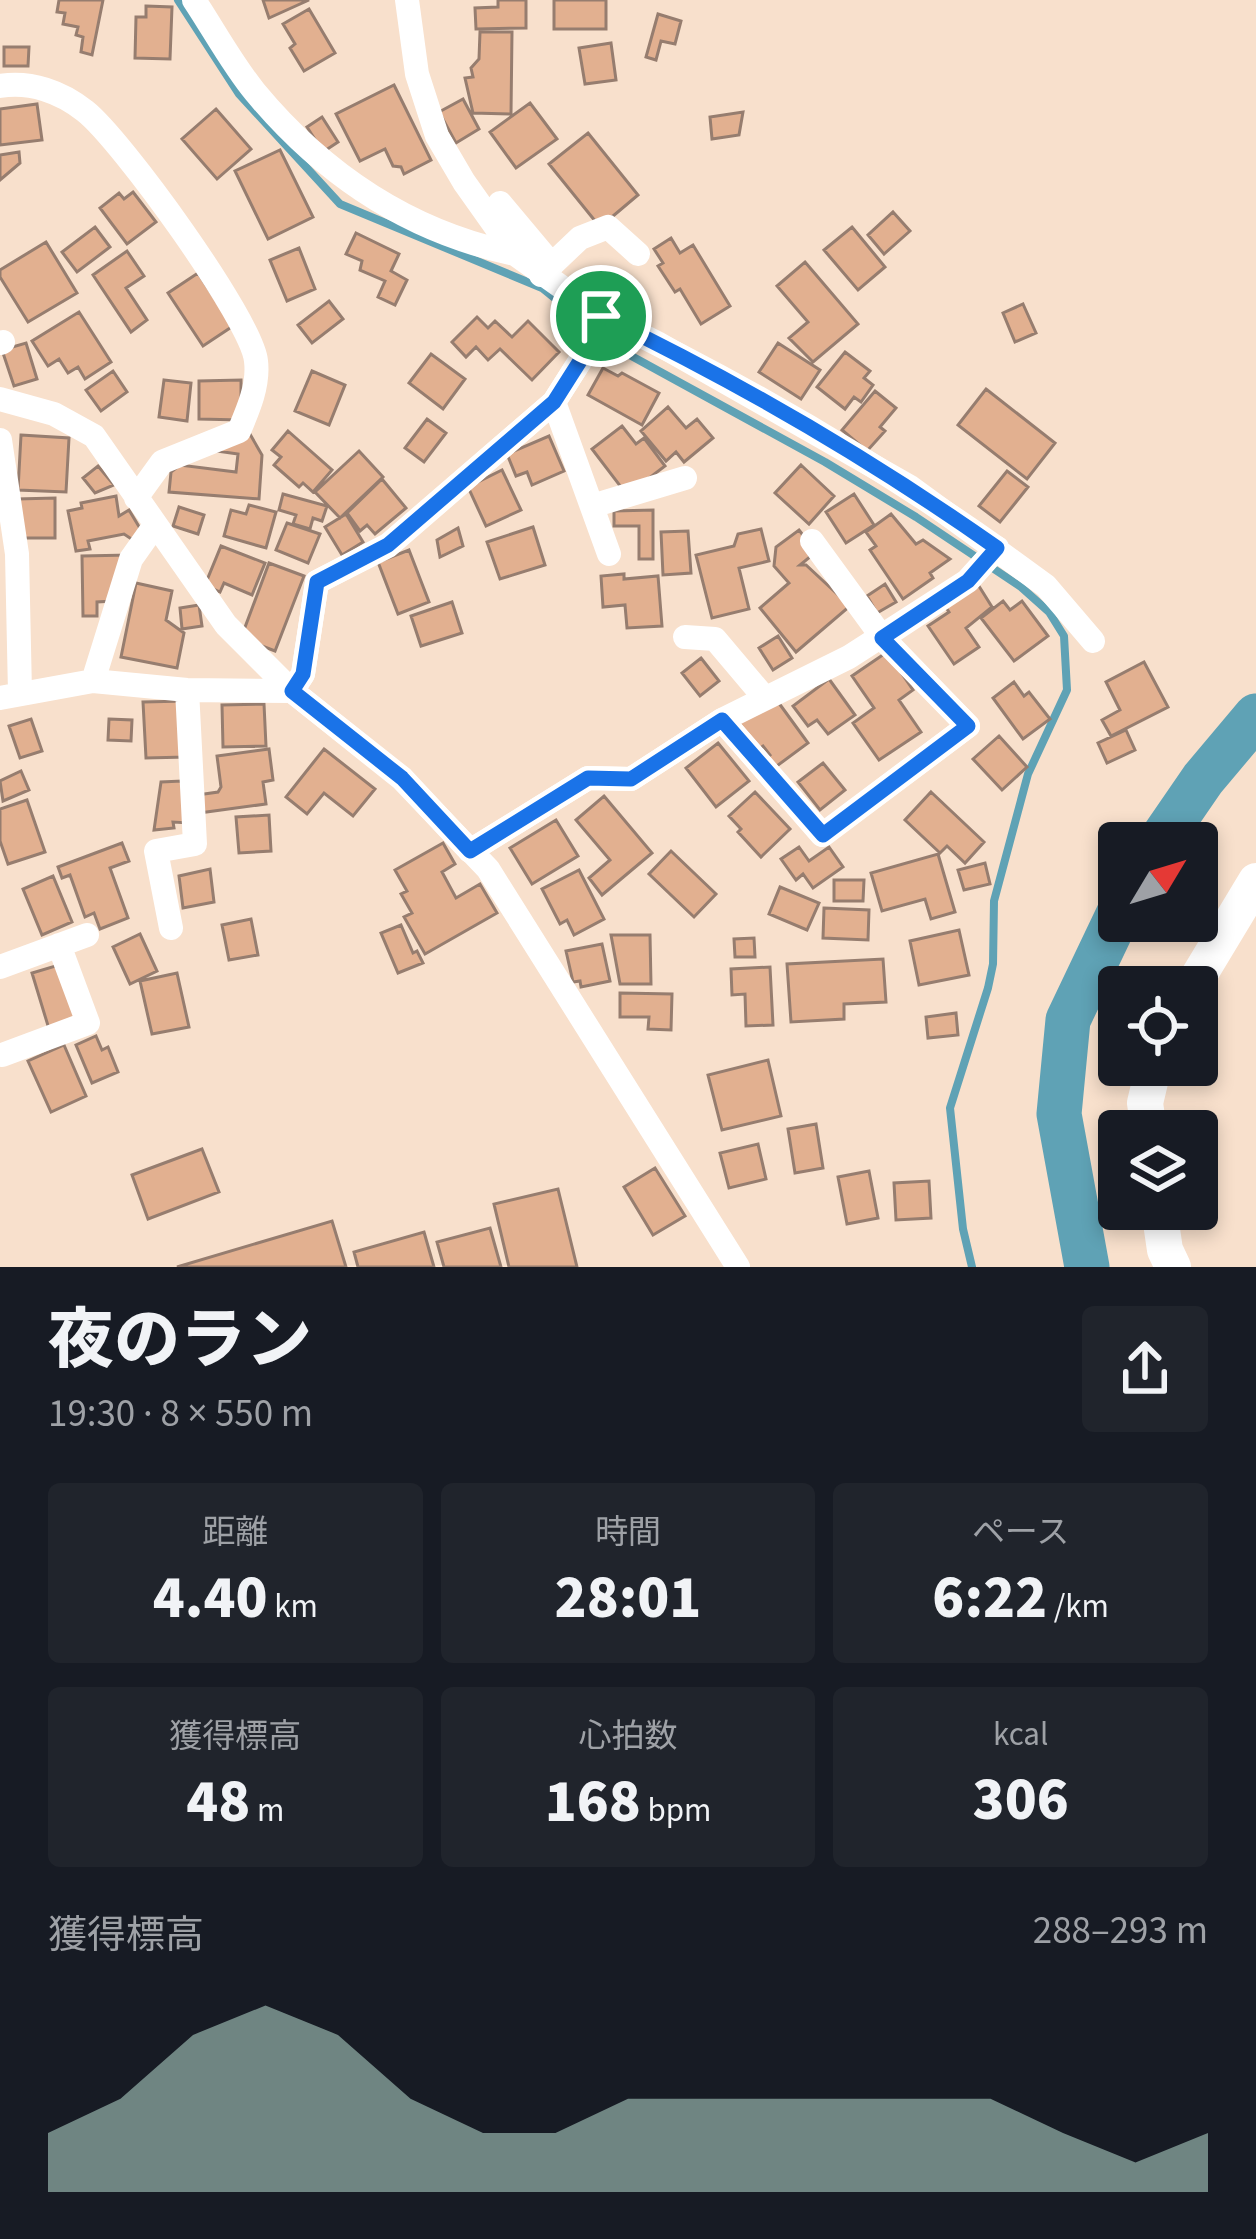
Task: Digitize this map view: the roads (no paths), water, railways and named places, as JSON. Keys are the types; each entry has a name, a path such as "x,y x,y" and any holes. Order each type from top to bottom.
{"street":[{"path":"194,0 254,90 369,198 464,243 515,254 546,270 601,316 910,487 1046,586 1093,640"},
{"path":"407,0 417,74 437,136 515,254"},
{"path":"0,86 40,86 84,110 122,148 237,313 256,359 252,400 239,431 162,462 136,498"},
{"path":"500,203 546,270"},
{"path":"546,270 580,238 608,227 638,254"},
{"path":"292,691 303,674 317,582 388,545 554,402 601,316"},
{"path":"0,399 53,415 94,436 226,625 292,691 402,778 488,869 738,1267"},
{"path":"554,402 609,554"},
{"path":"0,440 17,554 10,696 93,681 187,690 292,691"},
{"path":"592,506 685,478"},
{"path":"93,681 131,559 154,524"},
{"path":"722,720 823,835 968,726 882,638 812,541"},
{"path":"470,851 588,778 631,779 722,720 882,638 973,576 996,549"},
{"path":"685,637 715,639 764,697"},
{"path":"171,928 156,851 195,844 187,690"},
{"path":"1205,966 1256,881"},
{"path":"0,967 87,935"},
{"path":"1,1056 88,1023 59,945"},
{"path":"1163,1230 1173,1267"}],"waterway":[{"path":"178,0 239,94 340,204 542,288 615,347 916,517 1021,587 1049,612 1064,636 1067,690 1028,774 994,901 988,988 950,1108 963,1229 972,1267"},
{"path":"1173,822 1256,716"},
{"path":"1087,1267 1059,1114 1068,1020 1105,942"}]}
